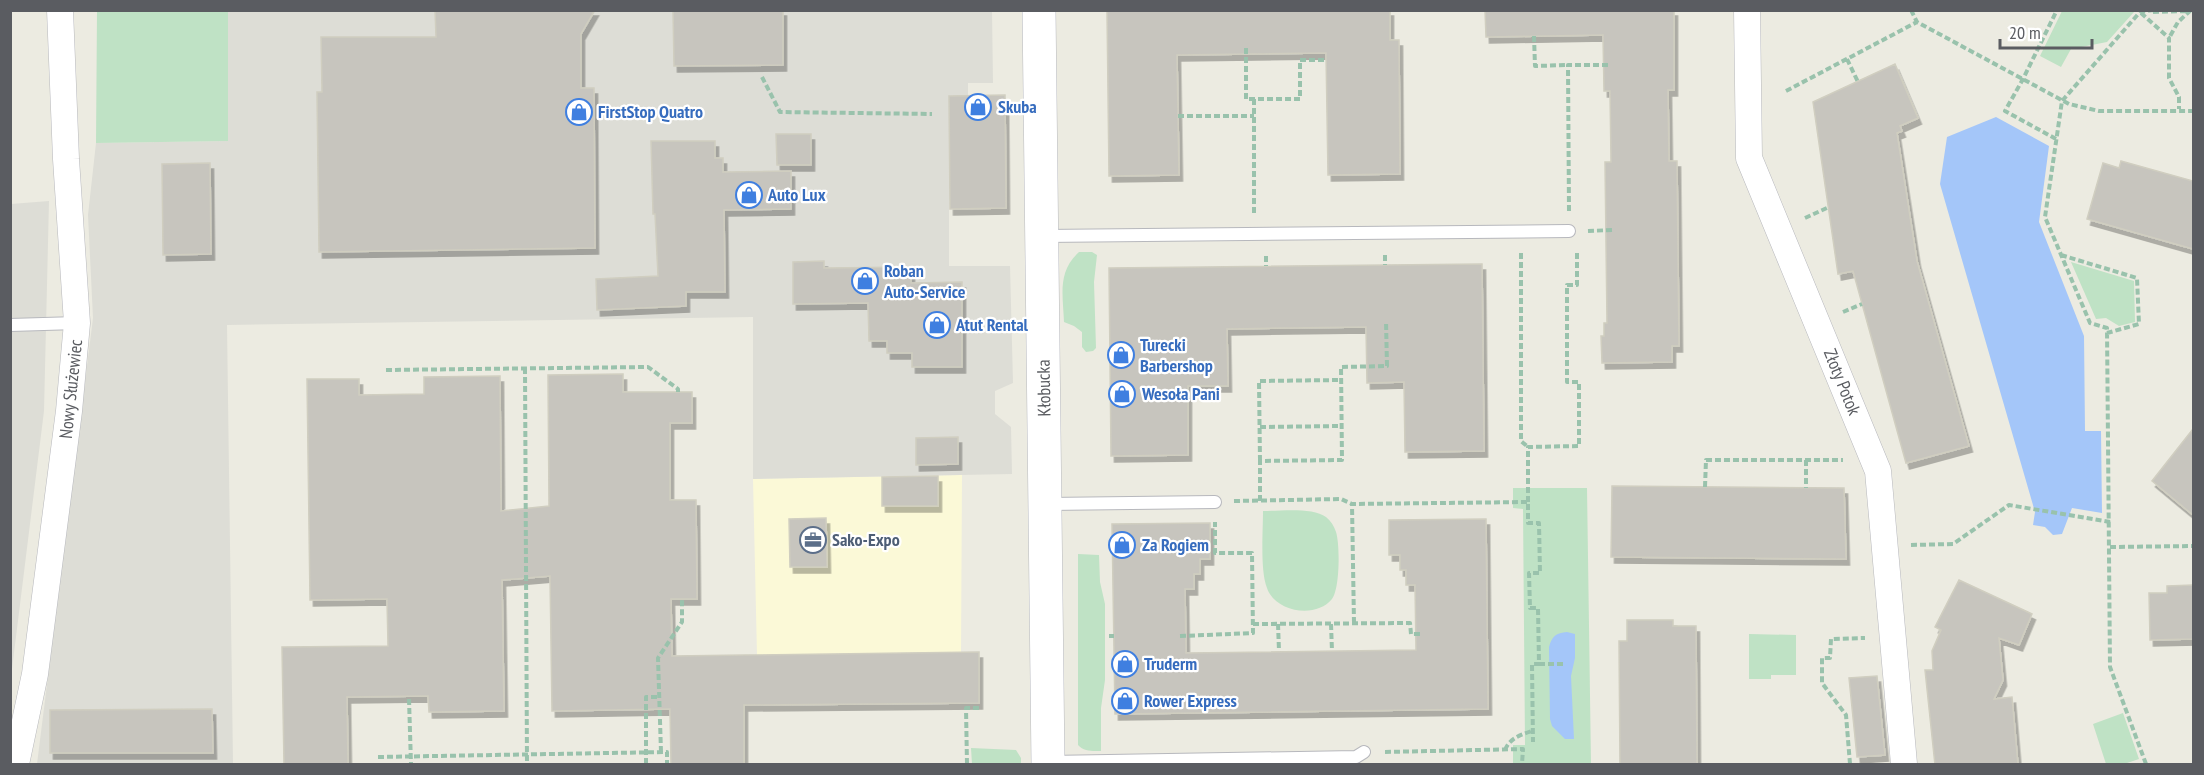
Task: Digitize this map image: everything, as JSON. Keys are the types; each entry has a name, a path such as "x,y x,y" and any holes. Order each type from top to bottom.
{"street":[{"name":"Nowy Służewiec","path":"16,765 37,662 68,422 78,323 66,159 60,10"},
{"name":"Kłobucka","path":"1039,10 1048,763"},
{"name":"Złoty Potok","path":"1747,10 1749,158 1878,471 1904,765"}],"lane":[{"path":"1042,236 1569,231"},
{"path":"10,325 78,323"},
{"path":"1046,504 1215,502"},
{"path":"1048,763 1356,757 1364,753"}],"path":[{"path":"1911,10 1917,22 2068,104 2099,111 2193,111"},
{"path":"2056,139 2004,111 2023,80 2057,10"},
{"path":"2139,11 2169,38"},
{"path":"2146,765 2110,667 2107,328 2090,323 2045,217 2062,101 2139,11 2190,11 2178,22 2169,38 2169,78 2178,97 2179,110"},
{"path":"1786,91 1917,22"},
{"path":"1534,36 1535,66 1610,65"},
{"path":"1246,48 1246,99 1300,99 1300,60 1326,60"},
{"path":"1847,59 1858,81"},
{"path":"1521,231 1521,441 1528,447 1579,446 1579,382 1567,382 1567,285 1577,285 1576,248 1569,231 1568,65"},
{"path":"762,77 780,112 932,114"},
{"path":"1254,99 1254,234"},
{"path":"1178,116 1254,116"},
{"path":"1802,219 1829,207"},
{"path":"2061,255 2137,278 2139,324 2107,333"},
{"path":"1842,312 1862,304"},
{"path":"1260,461 1342,460 1341,368 1387,366 1386,321"},
{"path":"386,370 648,368 678,389 678,392"},
{"path":"525,369 527,765"},
{"path":"1260,501 1259,381 1341,380"},
{"path":"1260,427 1342,426"},
{"path":"1528,447 1528,523 1539,523 1540,573 1529,573 1530,608 1538,608 1539,664"},
{"path":"1705,487 1706,460 1843,460"},
{"path":"1806,460 1806,488"},
{"path":"1180,636 1253,633 1252,553 1215,553 1215,502 1341,499 1352,504 1527,502"},
{"path":"1352,504 1354,623"},
{"path":"1901,545 1953,544 2009,505 2110,522"},
{"path":"2110,547 2193,546"},
{"path":"661,753 658,658 682,622 682,599"},
{"path":"1253,624 1410,623 1411,634 1422,634"},
{"path":"1278,624 1279,651"},
{"path":"1331,624 1332,651"},
{"path":"1850,765 1845,715 1822,683 1822,658 1830,658 1831,639 1876,638"},
{"path":"1533,742 1532,664 1564,664"},
{"path":"646,765 646,697 659,697"},
{"path":"409,699 411,765"},
{"path":"967,765 966,708 982,708"},
{"path":"1505,750 1514,738 1533,731"},
{"path":"1364,753 1522,749 1522,765"},
{"path":"378,757 667,752 667,765"}],"shaded area":[{"path":"228,11 992,11 993,83 968,83 968,96 949,96 949,266 1010,266 1013,383 995,391 995,414 1011,427 1012,474 753,479 753,317 227,325 233,764 37,764 93,318 88,215 96,143 228,141"},
{"path":"49,201 44,411 11,677 11,204"},
{"path":"962,475 961,652 757,655 753,479"}],"green space":[{"path":"97,11 228,11 228,141 96,143"},
{"path":"2062,11 2133,11 2107,42 2071,49 2061,67 2040,56"},
{"path":"1079,252 1092,252 1097,255 1094,282 1096,348 1086,352 1082,347 1082,332 1064,322 1064,276"},
{"path":"2071,262 2134,281 2135,322 2119,326 2106,318 2096,319"},
{"path":"1513,488 1587,488 1591,764 1513,764 1513,745 1525,745 1523,509 1513,508"},
{"path":"1263,511 1313,512 1326,517 1332,524 1337,538 1338,577 1335,594 1325,605 1307,611 1296,610 1278,603 1271,596 1263,571"},
{"path":"1078,554 1099,555 1100,582 1105,604 1105,680 1101,708 1101,751 1086,750 1078,745"},
{"path":"1749,634 1796,635 1796,675 1771,675 1771,679 1749,679"},
{"path":"2123,713 2139,759 2124,764 2106,764 2093,724"},
{"path":"971,748 1016,750 1021,758 1021,764 972,764"}],"water":[{"path":"1996,117 2049,146 2039,222 2084,336 2085,431 2101,431 2102,513 2072,508 2062,534 2053,535 2045,527 2033,525 2035,512 1940,184 1947,137"},
{"path":"1567,632 1575,634 1575,658 1571,676 1574,739 1565,739 1552,726 1550,719 1549,647 1555,636"}],"building":[{"path":"435,10 595,10 581,34 581,88 594,88 595,248 319,252 317,92 322,92 321,37 436,37"},
{"path":"673,10 783,10 783,65 674,66"},
{"path":"1107,10 1390,10 1390,40 1399,40 1400,174 1328,175 1326,53 1177,55 1179,175 1109,176"},
{"path":"1485,10 1674,10 1674,90 1668,90 1669,161 1677,161 1679,346 1672,346 1672,362 1602,363 1601,336 1604,336 1604,323 1607,323 1605,162 1611,162 1610,91 1604,91 1603,35 1486,37"},
{"path":"1895,64 1918,118 1900,126 1902,131 1897,133 1917,261 1969,446 1906,463 1853,271 1838,274 1813,102"},
{"path":"1005,95 1006,208 950,209 949,96"},
{"path":"776,134 811,134 811,165 777,165"},
{"path":"651,141 715,141 715,158 723,158 723,172 791,171 791,209 724,210 725,292 686,292 686,306 597,310 596,279 658,276"},
{"path":"2121,161 2193,181 2193,249 2087,219 2103,163 2119,168"},
{"path":"210,163 211,254 163,255 162,164"},
{"path":"824,261 824,268 911,267 911,283 962,282 962,367 912,367 912,353 887,353 887,341 869,341 868,303 793,304 793,262"},
{"path":"1482,264 1484,451 1405,452 1404,382 1367,383 1366,327 1285,328 1227,329 1228,386 1188,386 1188,455 1111,456 1109,268"},
{"path":"623,374 623,392 692,392 692,423 670,423 670,500 696,500 697,599 671,599 672,656 979,652 979,703 744,705 744,765 671,765 670,709 552,711 550,576 502,580 504,711 429,712 428,696 347,697 348,765 284,765 282,647 388,646 387,599 310,600 307,379 359,379 359,395 424,394 424,377 500,376 501,511 549,506 548,375"},
{"path":"2193,429 2193,515 2152,481"},
{"path":"958,437 958,464 916,465 916,438"},
{"path":"938,476 938,506 882,506 882,477"},
{"path":"1612,486 1844,488 1846,559 1611,557"},
{"path":"826,518 827,567 790,567 789,519"},
{"path":"1486,519 1488,709 1115,714 1112,524 1210,523 1210,559 1200,559 1200,574 1194,574 1194,589 1185,589 1186,653 1416,650 1415,585 1406,585 1406,570 1400,570 1400,555 1389,555 1389,520"},
{"path":"1959,580 2032,614 2019,645 1999,638 2003,680 1994,699 2012,697 2018,765 1935,765 1925,670 1933,670 1932,651 1941,630 1935,627"},
{"path":"2193,585 2193,639 2150,640 2149,593 2167,593 2167,586"},
{"path":"1627,620 1673,620 1673,626 1696,626 1697,765 1620,765 1619,641 1627,641"},
{"path":"1877,676 1885,755 1857,757 1849,678"},
{"path":"212,709 213,753 50,753 50,710"}],"place":[{"name":"Skuba","path":"978,107"},
{"name":"FirstStop Quatro","path":"579,112"},
{"name":"Auto Lux","path":"749,195"},
{"name":"Roban Auto-Service","path":"865,281"},
{"name":"Atut Rental","path":"937,325"},
{"name":"Turecki Barbershop","path":"1121,355"},
{"name":"Wesoła Pani","path":"1122,394"},
{"name":"Sako-Expo","path":"813,540"},
{"name":"Za Rogiem","path":"1122,545"},
{"name":"Truderm","path":"1125,664"},
{"name":"Rower Express","path":"1125,701"}]}
